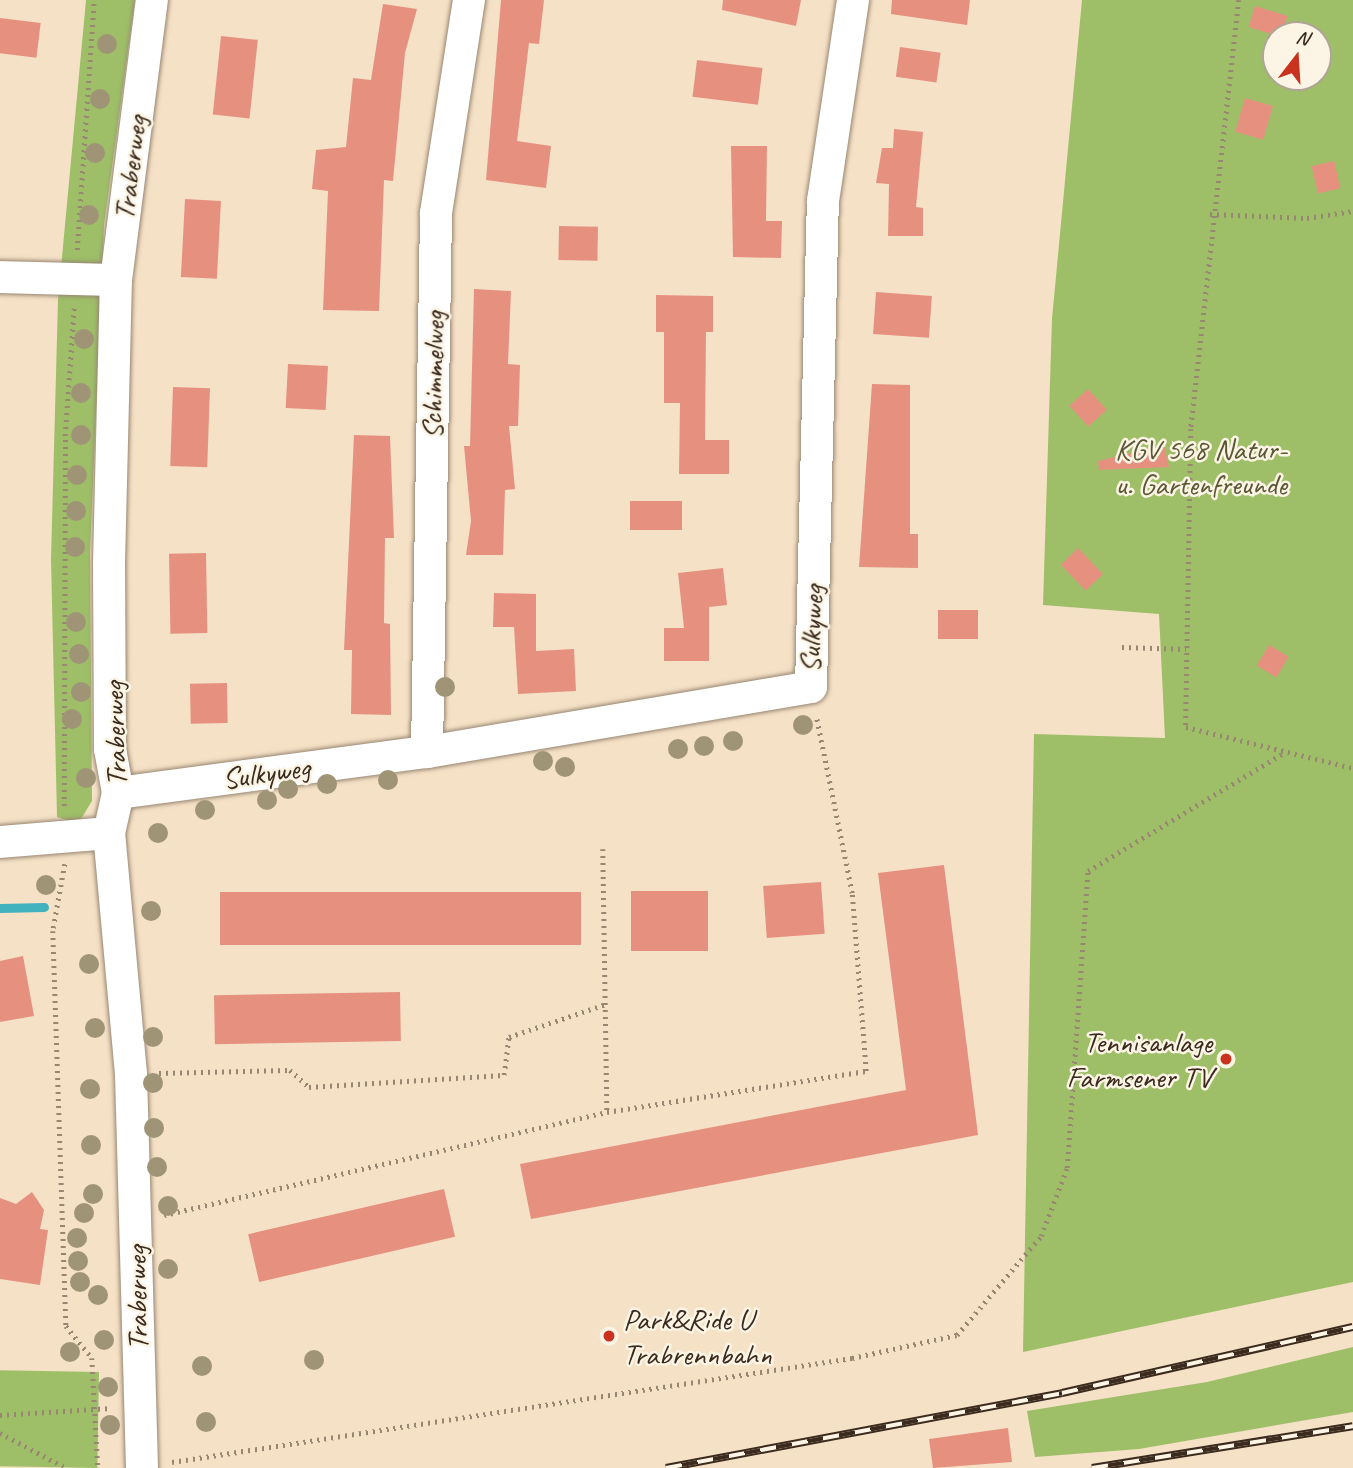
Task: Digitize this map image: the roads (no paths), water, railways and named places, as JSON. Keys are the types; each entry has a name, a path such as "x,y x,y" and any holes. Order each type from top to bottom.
{"street":[{"name":"Traberweg","path":"142,1467 131,1074 109,832 118,793 110,749 109,564 116,280 152,0"},
{"name":"Schimmelweg","path":"427,752 436,213 469,0"},
{"name":"Sulkyweg","path":"118,793 427,752 811,687 823,201 853,0"},
{"path":"0,277 116,280"},
{"path":"0,842 109,832"}],"waterway":[{"path":"0,908 44,907"}],"railway":[{"path":"666,1468 1062,1393 1353,1327"},
{"path":"1092,1468 1353,1426"}],"place":[{"name":"Tennisanlage Farmsener TV","path":"1226,1059"},
{"name":"Park&Ride U Trabrennbahn","path":"609,1336"}],"park label":[{"name":"KGV 568 Natur- u. Gartenfreunde","path":"1201,466"}]}
